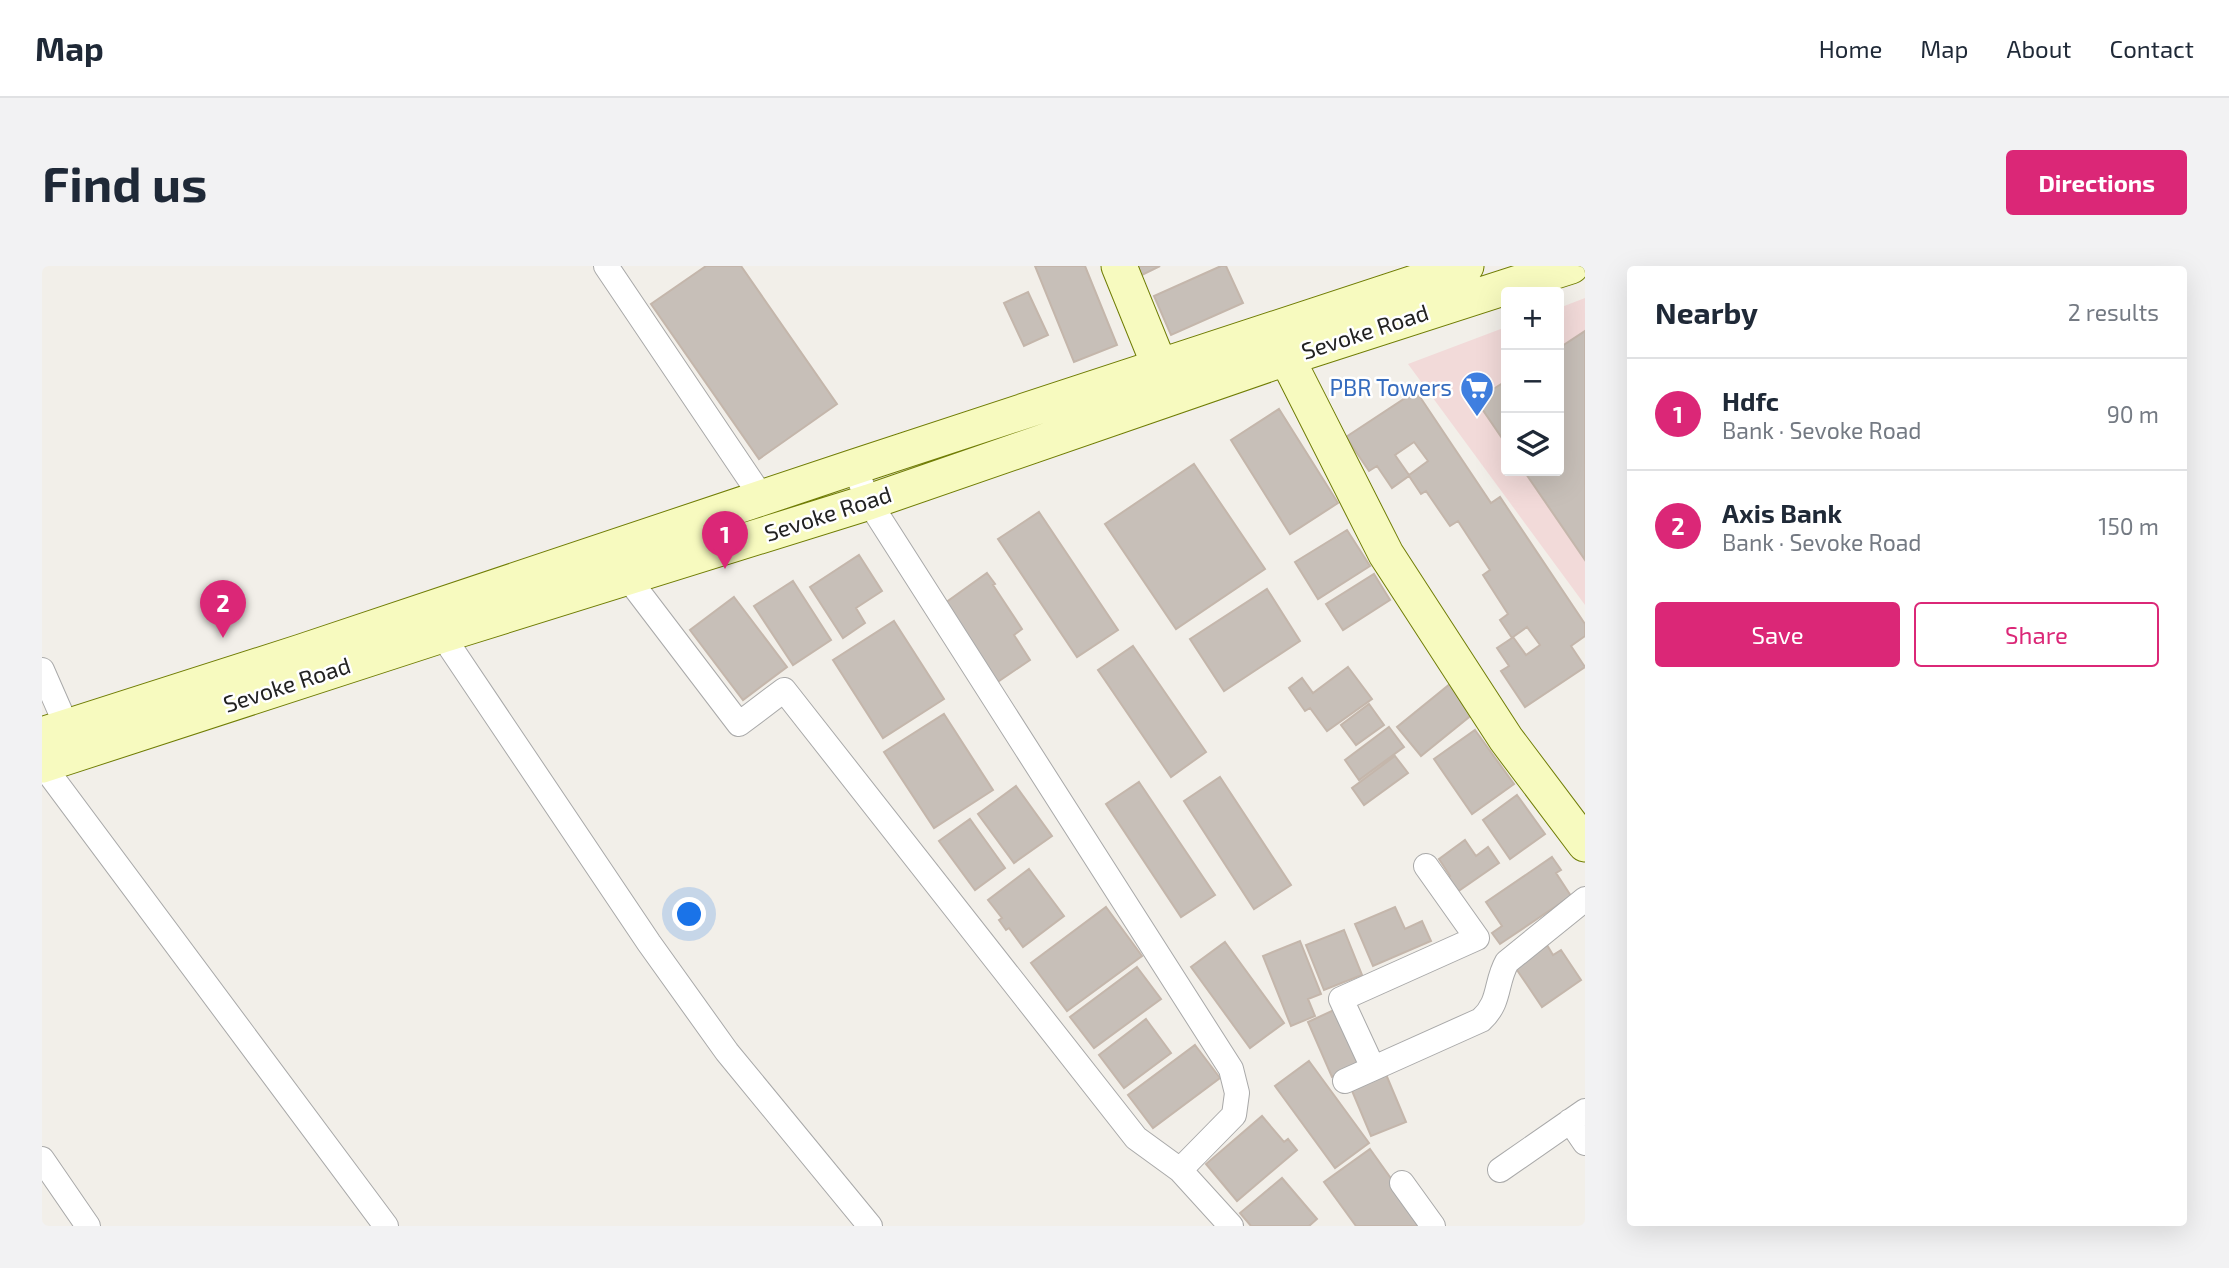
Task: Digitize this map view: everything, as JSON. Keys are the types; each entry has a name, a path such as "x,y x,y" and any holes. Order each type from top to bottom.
{"main road":[{"path":"1119,266 1160,367"},
{"name":"Sevoke Road","path":"55,731 209,696 442,635 869,502 1279,344 1466,266"},
{"name":"Sevoke Road","path":"42,764 209,696 763,499 1160,367 1279,344 1571,266"},
{"path":"1279,344 1386,554 1506,739 1585,844"}],"street":[{"path":"606,266 763,499"},
{"path":"854,467 869,502 1231,1069 1237,1093 1234,1115 1180,1170"},
{"path":"626,578 739,724 784,690 1136,1138 1180,1170 1231,1226"},
{"path":"442,635 649,943 719,1041 870,1226"},
{"path":"42,670 55,731"},
{"path":"42,764 386,1226"},
{"path":"1426,866 1501,971"},
{"path":"1345,1081 1481,1020 1494,1006 1501,971 1514,954 1585,899"},
{"path":"1373,1068 1341,999 1477,938"},
{"path":"1500,1170 1577,1116 1585,1143"},
{"path":"42,1159 89,1226"},
{"path":"1402,1183 1433,1226"}],"shaded area":[{"name":"PBR Towers","path":"1585,298 1585,605 1408,364 1501,329 1501,476 1564,476 1564,306"}],"building":[{"path":"706,266 741,266 837,404 759,459 651,304"},
{"path":"1035,266 1085,266 1117,345 1074,362"},
{"path":"1135,266 1160,266 1140,276"},
{"path":"1226,266 1243,303 1171,335 1154,296"},
{"path":"1028,292 1048,335 1024,346 1004,303"},
{"path":"1585,331 1585,560 1527,476 1564,476 1564,345"},
{"path":"1501,384 1501,437 1476,400"},
{"path":"1416,391 1491,503 1500,497 1585,624 1585,636 1571,646 1585,667 1525,707 1501,671 1509,666 1497,648 1512,638 1500,620 1508,614 1483,575 1490,570 1458,521 1450,526 1426,491 1421,494 1409,476 1392,488 1377,466 1369,471 1346,437","holes":["1414,442 1428,461 1409,475 1395,455","1527,627 1540,645 1526,655 1513,637"]},
{"path":"1279,409 1338,503 1290,534 1231,440"},
{"path":"1194,464 1265,569 1176,629 1105,524"},
{"path":"1039,512 1118,630 1077,657 998,539"},
{"path":"1347,530 1370,566 1318,599 1295,562"},
{"path":"859,555 882,591 856,608 865,623 843,638 810,587"},
{"path":"987,573 1022,629 1014,635 1030,660 996,683 945,603"},
{"path":"1374,574 1390,600 1343,630 1326,604"},
{"path":"793,581 831,640 793,665 754,606"},
{"path":"1267,589 1300,641 1224,691 1190,639"},
{"path":"734,597 787,667 743,700 690,630"},
{"path":"894,621 944,699 883,738 833,660"},
{"path":"1133,646 1206,752 1171,777 1098,670"},
{"path":"1348,667 1372,699 1327,731 1310,708 1305,711 1289,688 1302,678 1313,693"},
{"path":"1450,684 1474,713 1421,756 1397,727"},
{"path":"1369,704 1384,725 1356,745 1341,725"},
{"path":"944,714 993,790 934,828 884,752"},
{"path":"1389,727 1404,747 1359,780 1345,760"},
{"path":"1475,730 1514,784 1472,814 1434,759"},
{"path":"1395,756 1408,773 1364,805 1352,788"},
{"path":"1220,777 1291,885 1254,909 1184,801"},
{"path":"1139,782 1215,895 1181,917 1106,804"},
{"path":"1016,786 1052,836 1014,863 978,814"},
{"path":"1517,795 1545,834 1510,859 1483,820"},
{"path":"970,819 1005,868 975,890 939,841"},
{"path":"1465,840 1476,856 1488,847 1499,863 1457,892 1439,859"},
{"path":"1552,857 1561,870 1556,873 1571,896 1500,944 1492,933 1502,926 1486,902"},
{"path":"1029,869 1064,916 1023,947 1009,928 1006,930 999,920 1002,918 988,900"},
{"path":"1106,907 1142,956 1067,1011 1031,963"},
{"path":"1395,907 1405,929 1422,921 1431,941 1373,966 1355,924"},
{"path":"1344,930 1362,975 1324,990 1306,945"},
{"path":"1300,941 1321,994 1308,999 1315,1016 1291,1026 1263,956"},
{"path":"1225,942 1284,1023 1250,1048 1191,967"},
{"path":"1547,945 1553,955 1561,950 1581,980 1542,1007 1515,967"},
{"path":"1137,967 1161,999 1094,1048 1070,1017"},
{"path":"1336,1009 1361,1064 1332,1077 1308,1022"},
{"path":"1146,1019 1171,1053 1124,1088 1099,1055"},
{"path":"1195,1045 1220,1078 1153,1128 1128,1095"},
{"path":"1309,1061 1369,1143 1335,1168 1275,1086"},
{"path":"1385,1072 1406,1122 1371,1136 1350,1086"},
{"path":"1262,1116 1284,1142 1288,1139 1297,1150 1237,1201 1206,1164"},
{"path":"1370,1149 1425,1226 1356,1226 1324,1182"},
{"path":"1282,1178 1317,1219 1309,1226 1251,1226 1240,1213"}],"place":[{"name":"PBR Towers","path":"1477,418"},
{"name":"Hdfc","path":"725,569"},
{"name":"Axis Bank","path":"223,638"}]}
